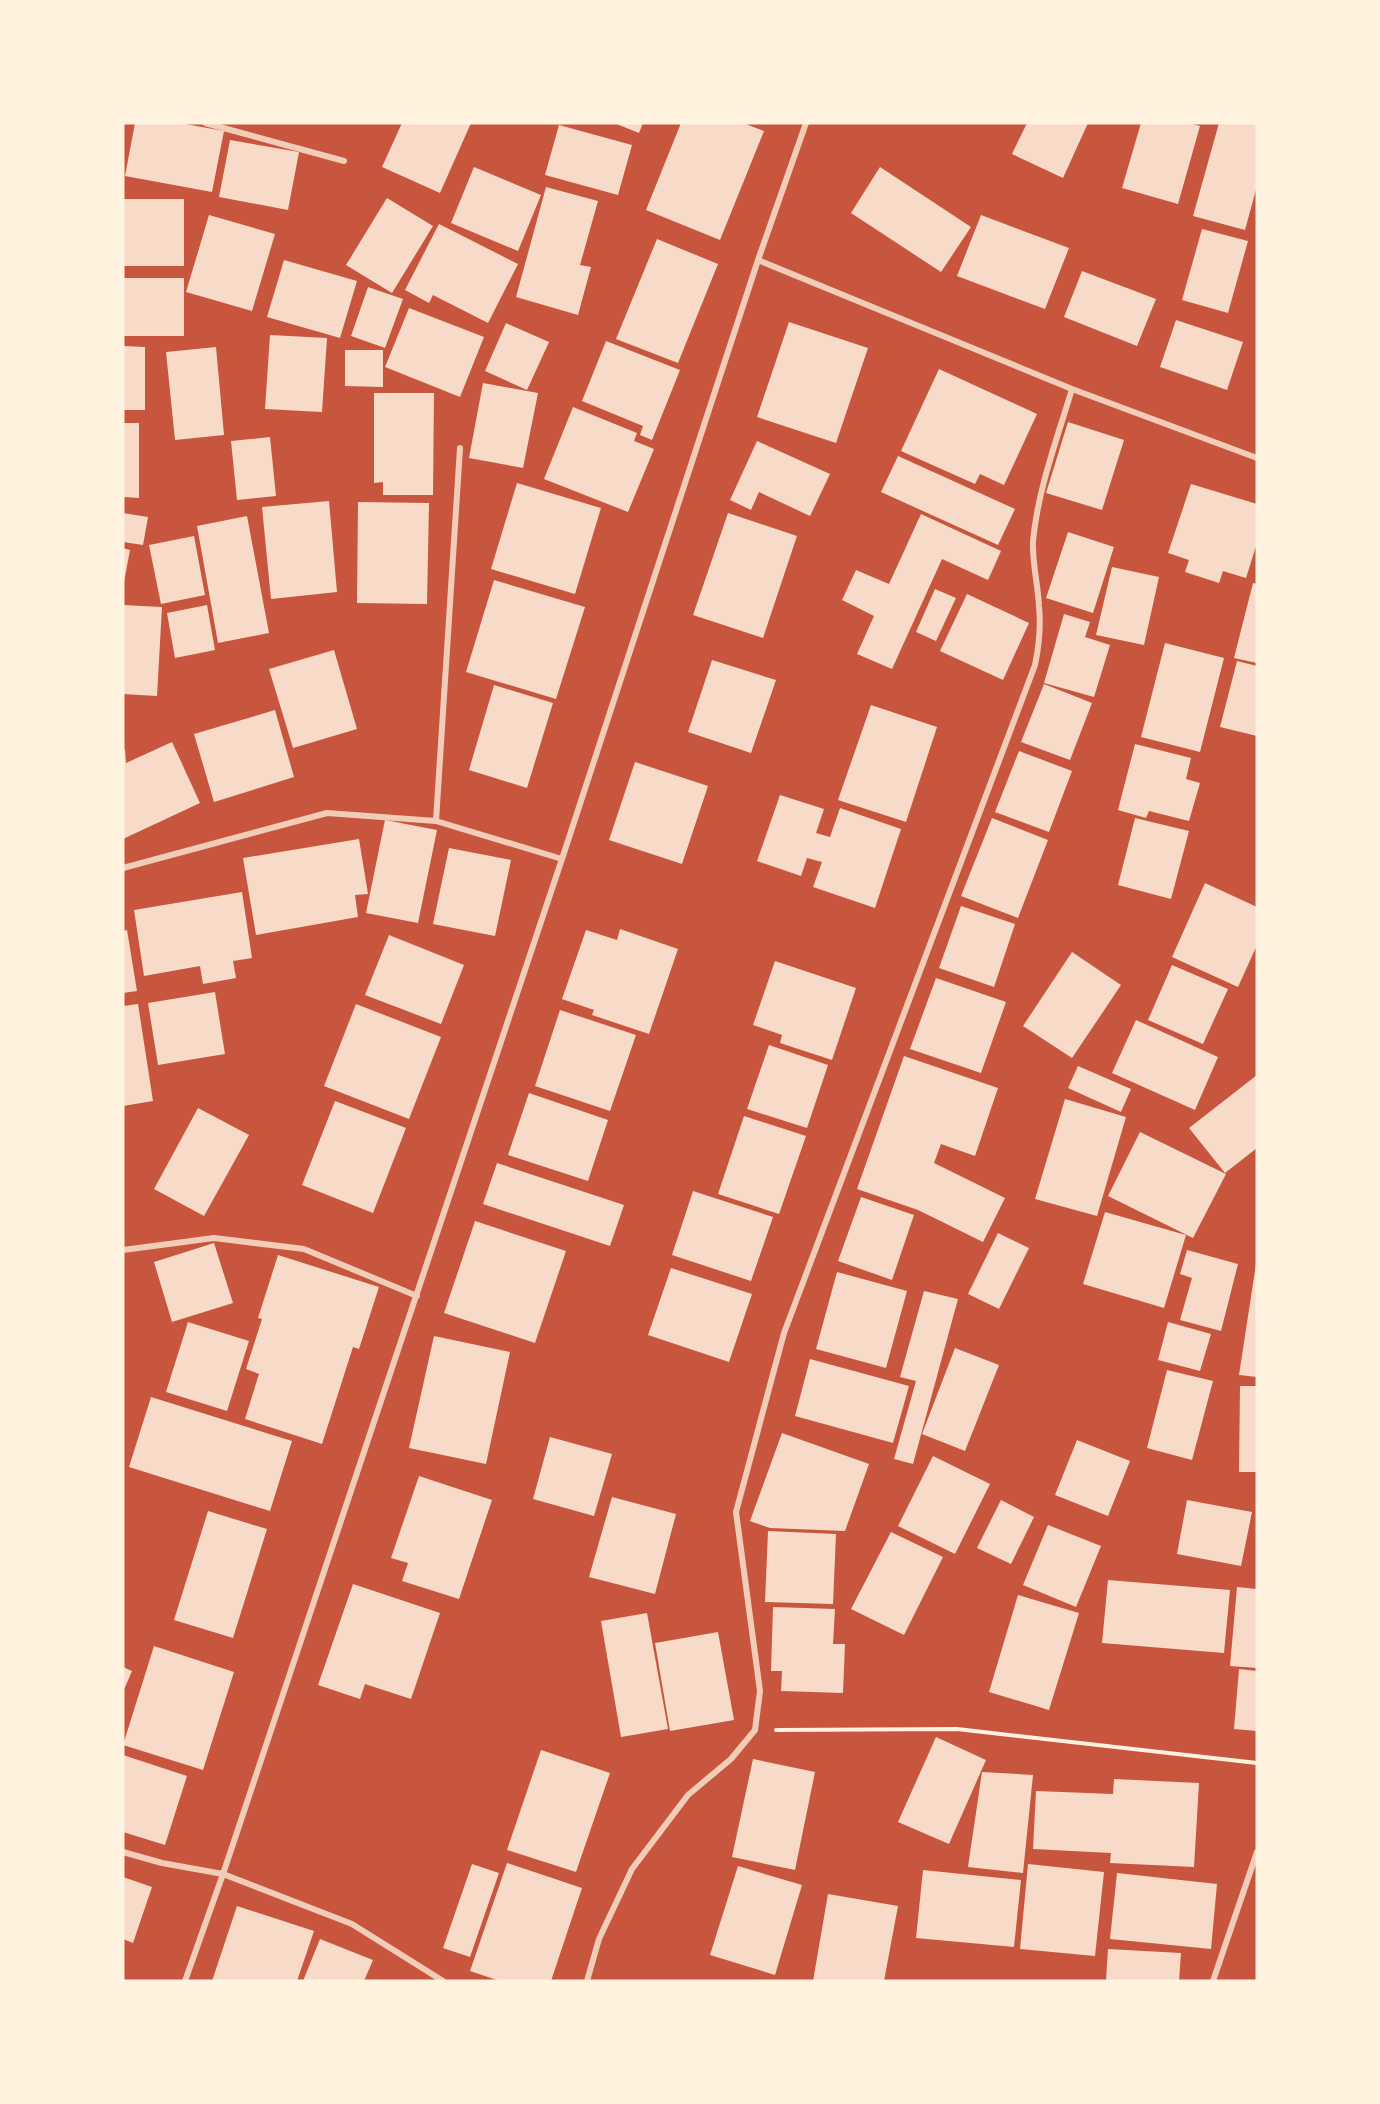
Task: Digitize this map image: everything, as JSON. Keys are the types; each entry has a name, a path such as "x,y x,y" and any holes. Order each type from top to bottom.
{"street":[{"path":"205,123 344,161"},
{"path":"185,1981 417,1296 758,260 806,123"},
{"path":"758,260 1072,389 1257,458"},
{"path":"587,1981 600,1939 632,1869 688,1795 731,1759 755,1730 760,1692 736,1512 784,1334 1035,666 1040,641 1033,542 1041,490 1072,389"},
{"path":"436,821 460,448"},
{"path":"123,867 327,813 436,821 562,860"},
{"path":"123,1250 214,1238 304,1249 417,1296"},
{"path":"123,1852 162,1863 223,1874 352,1924 443,1981"},
{"path":"1213,1981 1257,1852"}],"path":[{"path":"755,1730 957,1729 1257,1763"}],"building":[{"path":"135,123 180,123 224,131 212,192 125,176"},
{"path":"402,123 471,123 440,193 382,167"},
{"path":"614,123 643,123 639,133"},
{"path":"681,123 743,123 764,131 720,240 646,210"},
{"path":"1027,123 1088,123 1063,178 1012,154"},
{"path":"1141,123 1188,123 1200,126 1178,204 1122,188"},
{"path":"1219,123 1257,123 1257,186 1245,230 1193,216"},
{"path":"559,125 632,145 618,195 545,175"},
{"path":"230,140 299,152 288,210 219,197"},
{"path":"474,167 541,195 518,251 451,223"},
{"path":"880,167 971,227 941,272 851,213"},
{"path":"546,187 598,201 580,265 591,267 578,315 516,297"},
{"path":"387,198 433,226 392,293 346,265"},
{"path":"123,199 184,199 184,266 123,266"},
{"path":"209,215 275,234 252,311 186,292"},
{"path":"981,215 1069,248 1045,309 957,276"},
{"path":"439,224 518,264 488,323 433,295 429,303 405,290"},
{"path":"1202,229 1248,241 1228,313 1182,300"},
{"path":"657,239 718,264 678,363 616,339"},
{"path":"284,260 357,281 340,338 267,317"},
{"path":"1082,271 1156,299 1137,346 1064,317"},
{"path":"123,278 184,278 184,336 123,336"},
{"path":"368,287 403,299 385,348 351,336"},
{"path":"409,308 484,337 460,397 385,367"},
{"path":"1176,320 1243,342 1227,390 1160,367"},
{"path":"789,322 868,348 836,443 757,417"},
{"path":"506,323 549,342 527,390 485,371"},
{"path":"270,335 327,338 322,412 265,409"},
{"path":"606,341 680,370 652,440 640,435 643,426 582,401"},
{"path":"123,346 145,347 145,410 123,410"},
{"path":"216,347 224,435 175,440 166,352"},
{"path":"345,350 383,350 383,387 345,386"},
{"path":"939,369 1037,414 1004,485 980,474 975,484 901,451"},
{"path":"483,383 538,393 523,468 469,458"},
{"path":"374,393 434,393 433,495 383,495 383,482 374,483"},
{"path":"573,407 637,433 634,441 654,449 628,512 544,479"},
{"path":"1068,422 1124,440 1102,510 1046,493"},
{"path":"123,423 139,423 139,498 123,497"},
{"path":"270,437 276,496 237,500 231,441"},
{"path":"757,441 830,474 810,516 759,492 751,510 730,500"},
{"path":"898,456 1015,509 998,545 881,492"},
{"path":"517,483 601,508 575,594 491,569"},
{"path":"1191,484 1257,504 1257,543 1246,578 1223,571 1219,583 1185,572 1189,560 1168,553"},
{"path":"329,501 337,592 271,599 262,507"},
{"path":"358,502 429,503 427,604 357,603"},
{"path":"123,513 148,517 143,545 123,542"},
{"path":"728,513 797,536 763,638 693,615"},
{"path":"921,514 1001,551 988,580 942,559 892,669 857,654 874,616 842,600 856,570 889,584"},
{"path":"247,516 269,633 218,643 197,526"},
{"path":"1068,532 1114,547 1093,613 1046,598"},
{"path":"194,536 205,595 161,604 149,545"},
{"path":"123,548 130,550 124,582 123,582"},
{"path":"1112,567 1159,577 1144,645 1096,635"},
{"path":"494,580 585,607 556,699 466,672"},
{"path":"1253,583 1257,584 1257,663 1234,658"},
{"path":"935,589 956,598 936,641 916,632"},
{"path":"967,594 1029,623 1003,680 940,651"},
{"path":"123,605 162,607 157,696 123,694"},
{"path":"207,605 215,650 175,658 167,613"},
{"path":"1064,614 1090,622 1085,637 1110,645 1094,697 1044,683"},
{"path":"1165,643 1224,658 1200,752 1141,737"},
{"path":"334,650 357,729 293,748 269,669"},
{"path":"712,660 776,680 751,753 688,732"},
{"path":"1237,661 1257,666 1257,736 1220,727"},
{"path":"1044,684 1092,703 1070,760 1021,742"},
{"path":"494,685 553,703 527,788 469,770"},
{"path":"871,705 937,727 906,822 838,800"},
{"path":"275,710 294,777 214,802 194,734"},
{"path":"172,742 200,803 123,839 123,749 125,749 126,763"},
{"path":"1135,744 1191,758 1186,779 1200,783 1189,821 1149,811 1146,818 1118,810"},
{"path":"1019,751 1072,771 1049,832 995,812"},
{"path":"635,762 708,786 682,864 609,840"},
{"path":"780,795 824,809 816,833 830,837 840,808 901,829 875,908 813,887 822,862 807,858 801,876 757,861"},
{"path":"992,818 1048,840 1018,918 961,896"},
{"path":"1135,818 1189,831 1171,899 1118,885"},
{"path":"385,820 437,830 418,923 366,913"},
{"path":"359,839 368,894 355,895 358,917 256,935 243,858"},
{"path":"449,848 511,860 495,936 433,924"},
{"path":"1205,883 1257,907 1257,945 1238,987 1172,957"},
{"path":"242,892 252,958 233,961 236,978 203,984 200,966 144,976 134,910"},
{"path":"961,906 1015,924 994,987 939,968"},
{"path":"620,929 678,949 649,1034 592,1015 594,1010 562,999 586,930 617,940"},
{"path":"127,930 137,991 123,993 123,931"},
{"path":"389,935 464,965 441,1024 365,995"},
{"path":"1072,952 1121,985 1072,1058 1023,1026"},
{"path":"775,961 856,988 832,1060 780,1043 782,1035 753,1025"},
{"path":"1172,965 1228,989 1203,1044 1148,1020"},
{"path":"936,978 1006,1002 981,1073 910,1049"},
{"path":"215,992 225,1054 158,1065 148,1003"},
{"path":"138,1004 153,1101 123,1106 123,1006"},
{"path":"356,1004 441,1037 409,1119 324,1086"},
{"path":"560,1010 636,1035 610,1111 535,1086"},
{"path":"1136,1020 1218,1057 1195,1110 1112,1073"},
{"path":"769,1045 828,1065 807,1128 747,1109"},
{"path":"904,1056 998,1088 975,1156 941,1144 934,1163 1005,1198 983,1242 918,1210 857,1189"},
{"path":"1078,1066 1131,1089 1121,1112 1068,1088"},
{"path":"1257,1075 1257,1148 1225,1173 1189,1128"},
{"path":"529,1093 608,1120 588,1181 508,1155"},
{"path":"1065,1099 1126,1117 1097,1216 1035,1199"},
{"path":"335,1101 406,1128 373,1213 302,1185"},
{"path":"198,1108 249,1135 204,1216 154,1189"},
{"path":"744,1116 806,1136 779,1214 718,1194"},
{"path":"1140,1132 1226,1174 1193,1238 1108,1196"},
{"path":"497,1163 624,1205 610,1246 483,1204"},
{"path":"693,1191 773,1217 751,1281 672,1255"},
{"path":"861,1197 914,1215 892,1280 838,1261"},
{"path":"1105,1212 1186,1235 1164,1308 1083,1284"},
{"path":"475,1221 566,1251 535,1343 444,1313"},
{"path":"998,1233 1029,1248 999,1309 968,1294"},
{"path":"214,1243 233,1303 172,1322 154,1262"},
{"path":"1187,1250 1238,1264 1221,1331 1180,1320 1192,1278 1180,1274"},
{"path":"278,1255 379,1287 359,1349 353,1347 322,1444 245,1419 259,1374 246,1369 262,1319 258,1318"},
{"path":"1257,1264 1257,1377 1239,1375"},
{"path":"671,1268 752,1294 729,1362 648,1335"},
{"path":"837,1272 907,1291 886,1368 816,1349"},
{"path":"924,1291 958,1299 913,1464 894,1459 916,1381 900,1377"},
{"path":"188,1322 249,1341 227,1411 166,1392"},
{"path":"1168,1322 1211,1334 1200,1371 1158,1360"},
{"path":"434,1336 510,1352 486,1464 409,1448"},
{"path":"955,1348 999,1365 965,1451 922,1434"},
{"path":"810,1359 909,1386 893,1443 795,1416"},
{"path":"1167,1370 1213,1381 1192,1460 1147,1448"},
{"path":"1240,1386 1257,1386 1257,1472 1239,1472"},
{"path":"151,1397 292,1441 270,1511 129,1467"},
{"path":"782,1433 869,1464 845,1531 770,1528 750,1521"},
{"path":"550,1437 612,1454 594,1516 533,1499"},
{"path":"1077,1440 1130,1461 1108,1516 1055,1495"},
{"path":"933,1456 990,1484 955,1554 898,1526"},
{"path":"419,1476 492,1500 459,1599 402,1581 408,1563 391,1558"},
{"path":"612,1497 676,1514 655,1594 589,1577"},
{"path":"1001,1500 1034,1517 1011,1564 977,1548"},
{"path":"1187,1500 1252,1512 1241,1566 1177,1554"},
{"path":"208,1511 267,1529 233,1638 174,1620"},
{"path":"1048,1525 1101,1546 1076,1607 1023,1585"},
{"path":"768,1531 836,1534 833,1604 765,1602"},
{"path":"891,1532 943,1557 904,1635 851,1609"},
{"path":"1108,1580 1230,1590 1224,1653 1102,1643"},
{"path":"353,1584 440,1613 411,1699 365,1684 360,1699 318,1685"},
{"path":"1237,1587 1257,1589 1257,1668 1230,1666"},
{"path":"1018,1595 1079,1613 1049,1710 989,1692"},
{"path":"773,1607 835,1609 833,1644 845,1644 843,1693 781,1691 782,1671 771,1671"},
{"path":"647,1613 668,1729 621,1737 601,1621"},
{"path":"718,1632 734,1720 670,1731 655,1643"},
{"path":"154,1646 234,1672 203,1770 123,1745"},
{"path":"123,1667 132,1671 123,1692"},
{"path":"1239,1669 1257,1671 1257,1731 1234,1729"},
{"path":"936,1737 986,1760 949,1844 898,1822"},
{"path":"541,1750 610,1773 576,1872 507,1850"},
{"path":"123,1755 187,1776 165,1845 123,1832"},
{"path":"753,1759 815,1772 795,1870 732,1857"},
{"path":"982,1772 1033,1775 1023,1873 968,1867"},
{"path":"1114,1779 1199,1783 1194,1867 1110,1863 1111,1853 1033,1849 1036,1791 1113,1794"},
{"path":"507,1863 582,1888 551,1981 500,1981 470,1971"},
{"path":"472,1864 499,1873 470,1957 443,1948"},
{"path":"1028,1864 1104,1872 1095,1956 1020,1949"},
{"path":"738,1866 802,1885 775,1975 710,1955"},
{"path":"923,1870 1021,1880 1014,1947 916,1938"},
{"path":"1117,1873 1217,1884 1211,1949 1110,1939"},
{"path":"123,1877 152,1887 133,1943 123,1939"},
{"path":"828,1894 898,1906 884,1981 813,1981"},
{"path":"237,1906 314,1931 297,1981 212,1981"},
{"path":"320,1939 373,1960 364,1981 303,1981"},
{"path":"1108,1949 1181,1953 1179,1981 1106,1981"}]}
